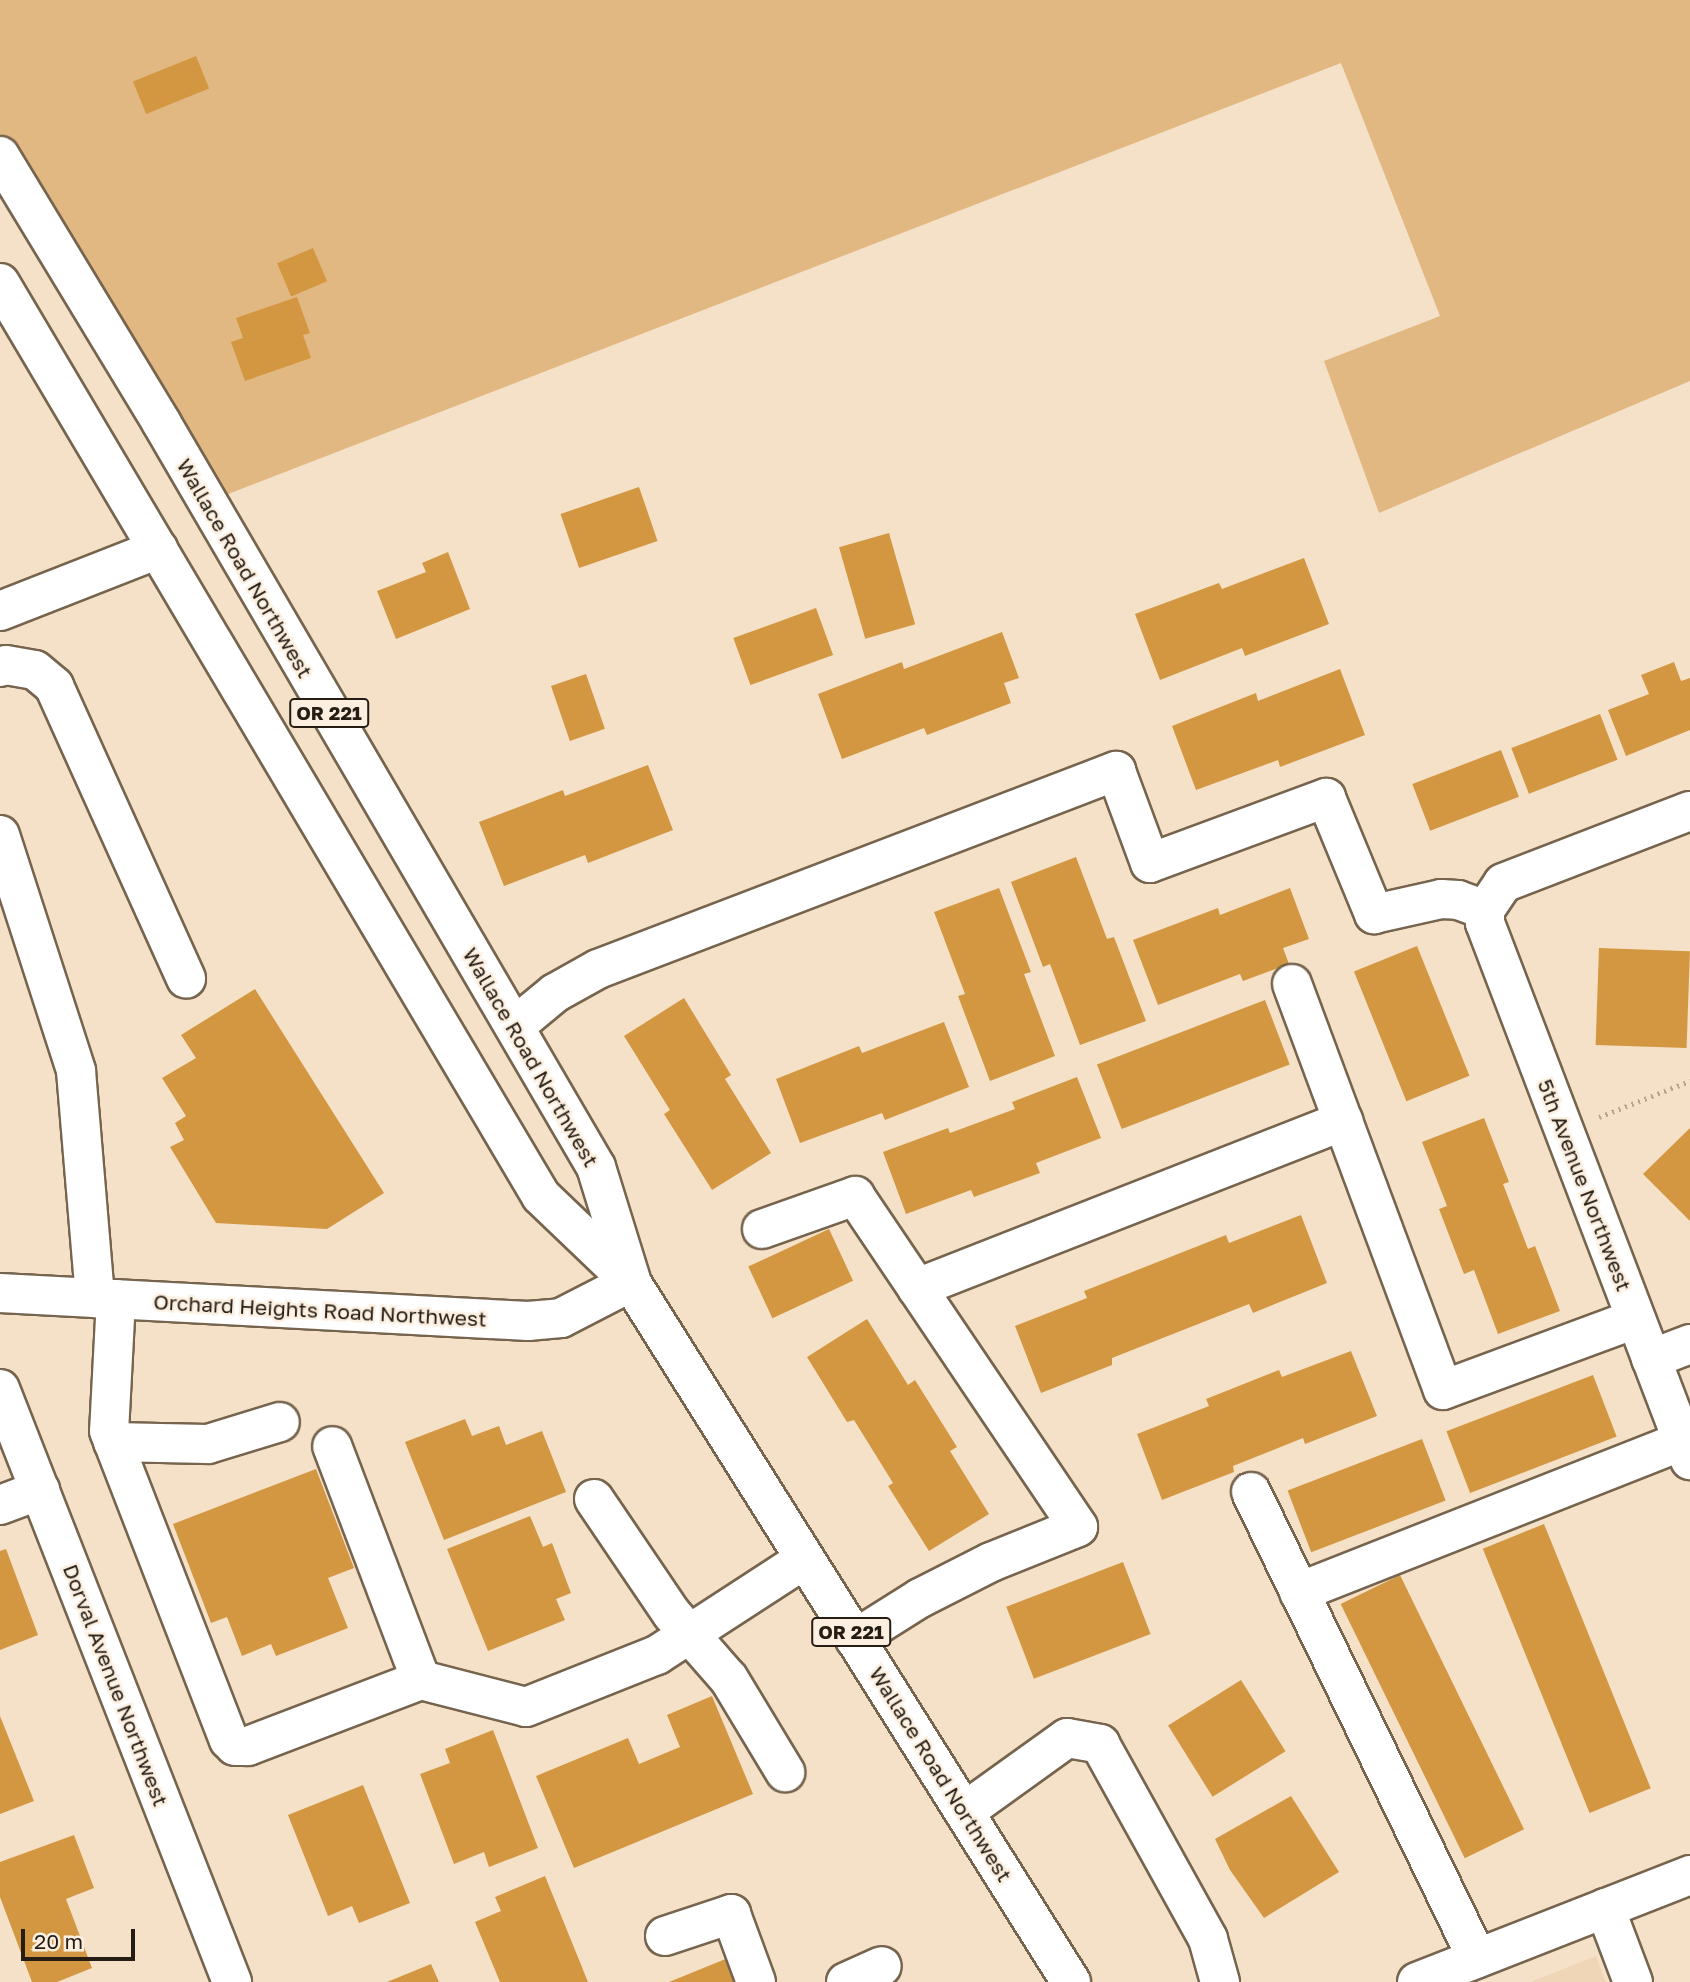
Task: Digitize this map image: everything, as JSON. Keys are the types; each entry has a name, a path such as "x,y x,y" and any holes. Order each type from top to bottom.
{"main road":[{"name":"Wallace Road Northwest","path":"0,156 161,422 596,1167 631,1282"},
{"name":"Wallace Road Northwest","path":"0,283 541,1196 631,1282 1071,1982"},
{"path":"0,611 158,549"},
{"path":"0,667 6,665 35,670 54,686 186,979"},
{"path":"515,1026 555,993 598,969 1116,771 1150,863 1326,798 1374,914 1441,899 1458,900 1485,910 1503,883 1690,811"},
{"path":"0,835 76,1071 106,1299 109,1420 113,1442 229,1740 235,1746 248,1745 421,1680 526,1707 657,1655 805,1559"},
{"name":"5th Avenue Northwest","path":"1485,910 1485,923 1686,1450"},
{"path":"1292,984 1443,1390 1635,1319"},
{"path":"917,1288 1343,1121"},
{"path":"762,1228 855,1196 1078,1527 991,1562 920,1598 855,1639"},
{"name":"Orchard Heights Road Northwest","path":"0,1293 528,1321 561,1318 631,1282"},
{"path":"1651,1359 1690,1344"},
{"name":"Dorval Avenue Northwest","path":"0,1389 232,1982"},
{"path":"113,1442 208,1444 279,1422"},
{"path":"331,1447 421,1680"},
{"path":"1299,1592 1686,1450"},
{"path":"0,1506 40,1490"},
{"path":"1251,1492 1477,1958"},
{"path":"594,1499 672,1614 729,1679 785,1772"},
{"path":"964,1812 1067,1738 1100,1744 1208,1939 1220,1982"},
{"path":"1417,1982 1690,1875"},
{"path":"1605,1909 1633,1982"},
{"path":"665,1936 731,1914 756,1982"},
{"path":"846,1982 882,1966"}],"path":[{"path":"1564,1130 1690,1081"}],"shaded area":[{"path":"0,0 1690,0 1690,381 1379,513 1324,361 1440,316 1341,63 218,498 0,160"},
{"path":"1596,1956 1606,1982 1530,1982"}],"building":[{"path":"196,56 209,88 146,114 133,81"},
{"path":"313,248 327,281 291,296 277,263"},
{"path":"297,297 310,333 303,335 311,358 245,381 231,342 243,338 236,318"},
{"path":"639,487 658,541 579,568 561,514"},
{"path":"889,533 915,624 865,639 839,547"},
{"path":"448,552 470,609 396,639 377,591 426,572 422,563"},
{"path":"1304,558 1329,624 1245,656 1242,648 1160,680 1135,614 1219,583 1222,589"},
{"path":"816,608 833,655 750,685 733,638"},
{"path":"1002,632 1019,678 1004,683 1011,703 927,735 924,728 842,759 818,694 902,662 904,669"},
{"path":"1674,662 1681,681 1690,678 1690,730 1626,756 1608,710 1649,694 1641,675"},
{"path":"1340,669 1365,735 1280,767 1278,760 1196,790 1172,726 1256,693 1258,701"},
{"path":"586,674 605,729 570,741 551,686"},
{"path":"1600,714 1618,760 1529,794 1511,748"},
{"path":"1501,750 1519,797 1430,831 1412,784"},
{"path":"648,765 673,830 588,863 585,855 504,886 479,822 563,790 565,796"},
{"path":"1076,857 1107,939 1114,937 1146,1021 1080,1045 1050,964 1043,967 1011,882"},
{"path":"999,888 1031,972 1024,974 1055,1056 990,1081 958,996 965,994 934,912"},
{"path":"1290,888 1309,939 1283,948 1289,964 1243,981 1240,974 1158,1005 1133,940 1218,908 1220,915"},
{"path":"1417,946 1469,1076 1406,1101 1354,971"},
{"path":"1599,948 1690,951 1687,1048 1596,1045"},
{"path":"255,989 384,1193 327,1229 216,1223 170,1147 184,1140 175,1123 186,1116 162,1078 196,1058 181,1035"},
{"path":"684,998 731,1075 725,1079 771,1153 712,1190 664,1114 670,1110 624,1036"},
{"path":"1265,1000 1290,1064 1122,1129 1097,1065"},
{"path":"944,1022 969,1087 885,1120 882,1113 800,1143 776,1079 859,1046 862,1053"},
{"path":"1077,1077 1101,1138 1036,1163 1040,1173 974,1197 971,1190 906,1214 883,1152 948,1128 950,1133 1015,1109 1012,1102"},
{"path":"1484,1118 1509,1182 1503,1184 1528,1249 1535,1246 1560,1311 1498,1334 1474,1270 1464,1274 1439,1209 1447,1206 1422,1142"},
{"path":"1690,1128 1690,1221 1643,1174"},
{"path":"1301,1215 1327,1283 1253,1313 1249,1304 1112,1358 1112,1365 1041,1393 1015,1326 1087,1298 1084,1291 1226,1235 1229,1243"},
{"path":"829,1229 853,1281 772,1318 748,1267"},
{"path":"867,1319 908,1385 915,1380 957,1447 950,1451 989,1514 929,1551 888,1486 893,1483 854,1420 847,1422 807,1357"},
{"path":"1351,1351 1377,1416 1305,1444 1303,1438 1233,1466 1234,1472 1162,1500 1137,1434 1209,1406 1206,1399 1279,1370 1282,1377"},
{"path":"1593,1375 1617,1437 1470,1493 1446,1431"},
{"path":"465,1419 472,1436 499,1426 506,1445 542,1431 566,1492 444,1540 405,1442"},
{"path":"1422,1439 1446,1501 1311,1552 1288,1491"},
{"path":"316,1469 354,1568 328,1578 348,1628 276,1656 271,1644 242,1656 227,1617 211,1623 173,1524"},
{"path":"530,1516 543,1547 552,1543 571,1593 556,1599 565,1620 488,1651 447,1549"},
{"path":"1544,1524 1651,1788 1590,1813 1483,1549"},
{"path":"6,1549 38,1635 0,1650 0,1551"},
{"path":"1123,1562 1151,1634 1034,1679 1006,1607"},
{"path":"1400,1575 1524,1829 1465,1858 1341,1604"},
{"path":"1241,1680 1286,1751 1213,1797 1168,1726"},
{"path":"712,1696 753,1794 574,1868 536,1776 628,1738 639,1764 680,1747 667,1715"},
{"path":"0,1716 34,1801 0,1814"},
{"path":"493,1730 538,1848 489,1867 484,1852 454,1864 420,1774 450,1763 445,1749"},
{"path":"363,1785 410,1903 359,1923 352,1906 328,1916 288,1815"},
{"path":"1291,1796 1339,1872 1264,1918 1230,1870 1215,1839"},
{"path":"74,1835 94,1888 66,1899 92,1968 57,1982 32,1982 0,1897 0,1862"},
{"path":"545,1876 588,1982 500,1982 475,1922 501,1911 495,1897"},
{"path":"728,1958 738,1982 669,1982"},
{"path":"431,1964 439,1982 387,1982"}]}
